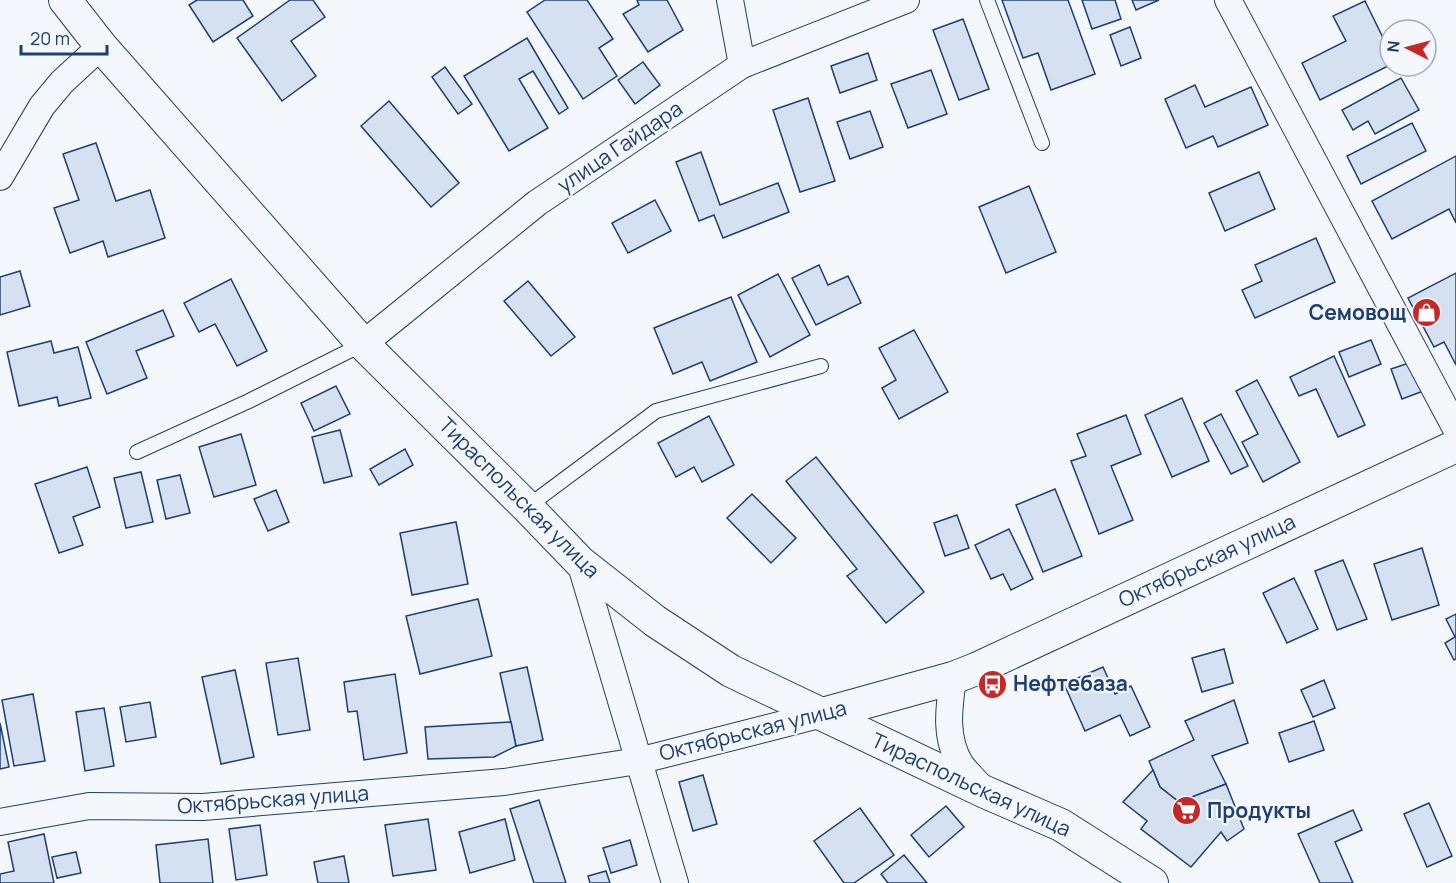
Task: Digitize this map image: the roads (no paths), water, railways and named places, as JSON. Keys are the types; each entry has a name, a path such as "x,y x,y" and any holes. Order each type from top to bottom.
{"street":[{"name":"Тираспольская улица","path":"65,0 101,46 363,344 580,562 655,621 731,671 985,792 1061,825 1152,883"},
{"path":"730,0 742,65"},
{"name":"улица Гайдара","path":"363,344 537,203 742,65 906,0"},
{"path":"1228,0 1456,429"},
{"path":"0,177 42,106 62,82 101,46"},
{"name":"Октябрьская улица","path":"0,822 89,806 202,807 504,782 638,761 823,714 953,678 1456,446"},
{"path":"580,562 675,883"},
{"path":"953,678 949,707 950,737 961,764 985,792"}],"lane":[{"path":"987,0 1042,143"},
{"path":"137,452 249,401 363,344"},
{"path":"527,507 656,411 821,366"}],"place":[{"name":"Семовощ","path":"1427,313"},
{"name":"Нефтебаза","path":"992,684"},
{"name":"Продукты","path":"1186,811"}]}
